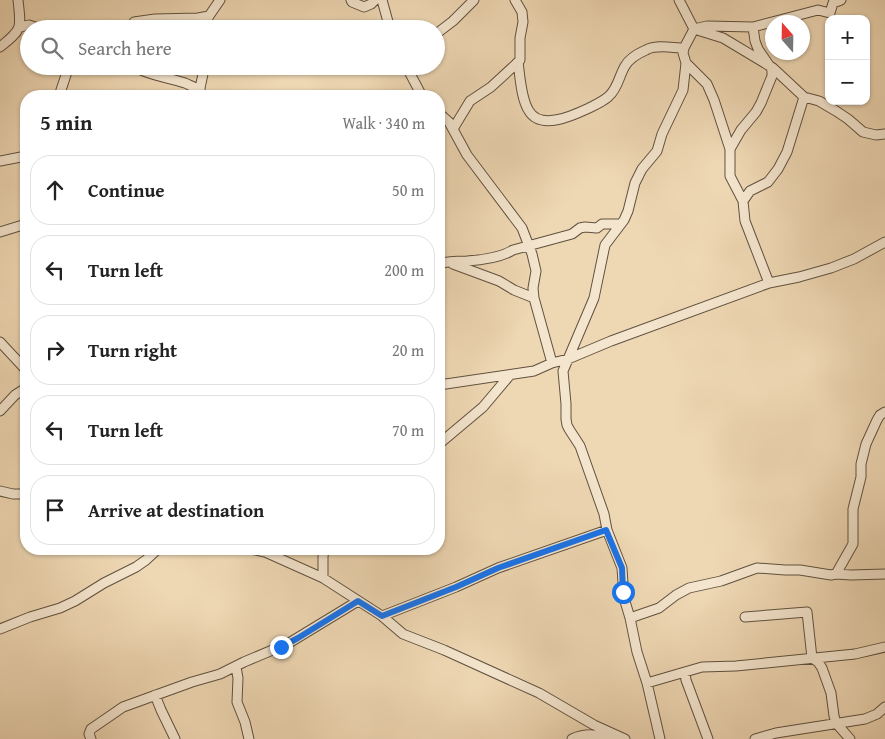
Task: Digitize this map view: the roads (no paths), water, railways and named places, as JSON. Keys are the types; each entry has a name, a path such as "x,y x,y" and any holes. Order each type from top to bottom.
{"street":[{"path":"0,47 12,38 20,27 18,0"},
{"path":"207,20 220,0"},
{"path":"351,0 364,7 375,0"},
{"path":"382,0 388,20"},
{"path":"445,27 474,0"},
{"path":"515,0 523,17 518,62 525,102 533,116 540,120 572,116 608,97 613,92 628,61 648,48 684,48"},
{"path":"679,0 694,29 723,38 769,65 804,96 836,110 863,132 876,135 885,134"},
{"path":"694,29 708,26 753,28 818,10 830,13 833,3 840,0"},
{"path":"148,20 209,16"},
{"path":"730,149 741,130 756,112 772,76 772,70 758,49 753,28"},
{"path":"660,739 623,592 622,568 606,530 604,514 580,446 567,425 562,371 594,298 605,245 624,220 635,183 642,169 657,151 662,134 683,90 686,62 684,48 694,29"},
{"path":"451,126 470,101 491,87 518,62"},
{"path":"686,62 707,84 714,100 730,149 730,176 743,201 746,221 769,283"},
{"path":"61,90 66,75"},
{"path":"152,75 187,84 196,90"},
{"path":"200,90 203,75"},
{"path":"412,75 419,90"},
{"path":"743,201 750,191 768,182 778,169 786,152 804,96"},
{"path":"445,120 451,126 468,155 522,228 536,271 533,288 534,298 552,363"},
{"path":"445,124 451,126"},
{"path":"0,160 20,157"},
{"path":"445,262 476,261 572,234 580,228 597,228 602,224 621,224"},
{"path":"0,232 20,226"},
{"path":"445,384 534,371 769,283 799,277 854,260 885,242"},
{"path":"445,263 463,267 499,281 514,290 534,298"},
{"path":"0,342 20,364"},
{"path":"445,439 483,406 510,375"},
{"path":"0,411 20,393"},
{"path":"836,574 853,544 853,514 866,444 880,415 885,412"},
{"path":"0,491 20,494"},
{"path":"382,616 498,568 606,530"},
{"path":"0,629 75,601 104,582 136,567 151,555"},
{"path":"274,555 323,578 382,616 403,634 444,650 539,693 594,725 625,739"},
{"path":"323,555 323,578"},
{"path":"630,618 659,608 689,588 721,581 757,568 795,569 831,575 885,574"},
{"path":"90,739 91,729 123,707 236,667 289,643 358,601"},
{"path":"745,617 807,612 812,658"},
{"path":"647,684 702,667 736,666 855,654 885,648"},
{"path":"812,658 822,668 831,693 836,723 850,739"},
{"path":"236,667 238,682 237,702 249,739"},
{"path":"685,672 686,680 708,739"},
{"path":"155,695 175,739"},
{"path":"755,739 776,732 865,719 877,714 885,707"},
{"path":"572,739 581,735 603,736 613,739"}]}
